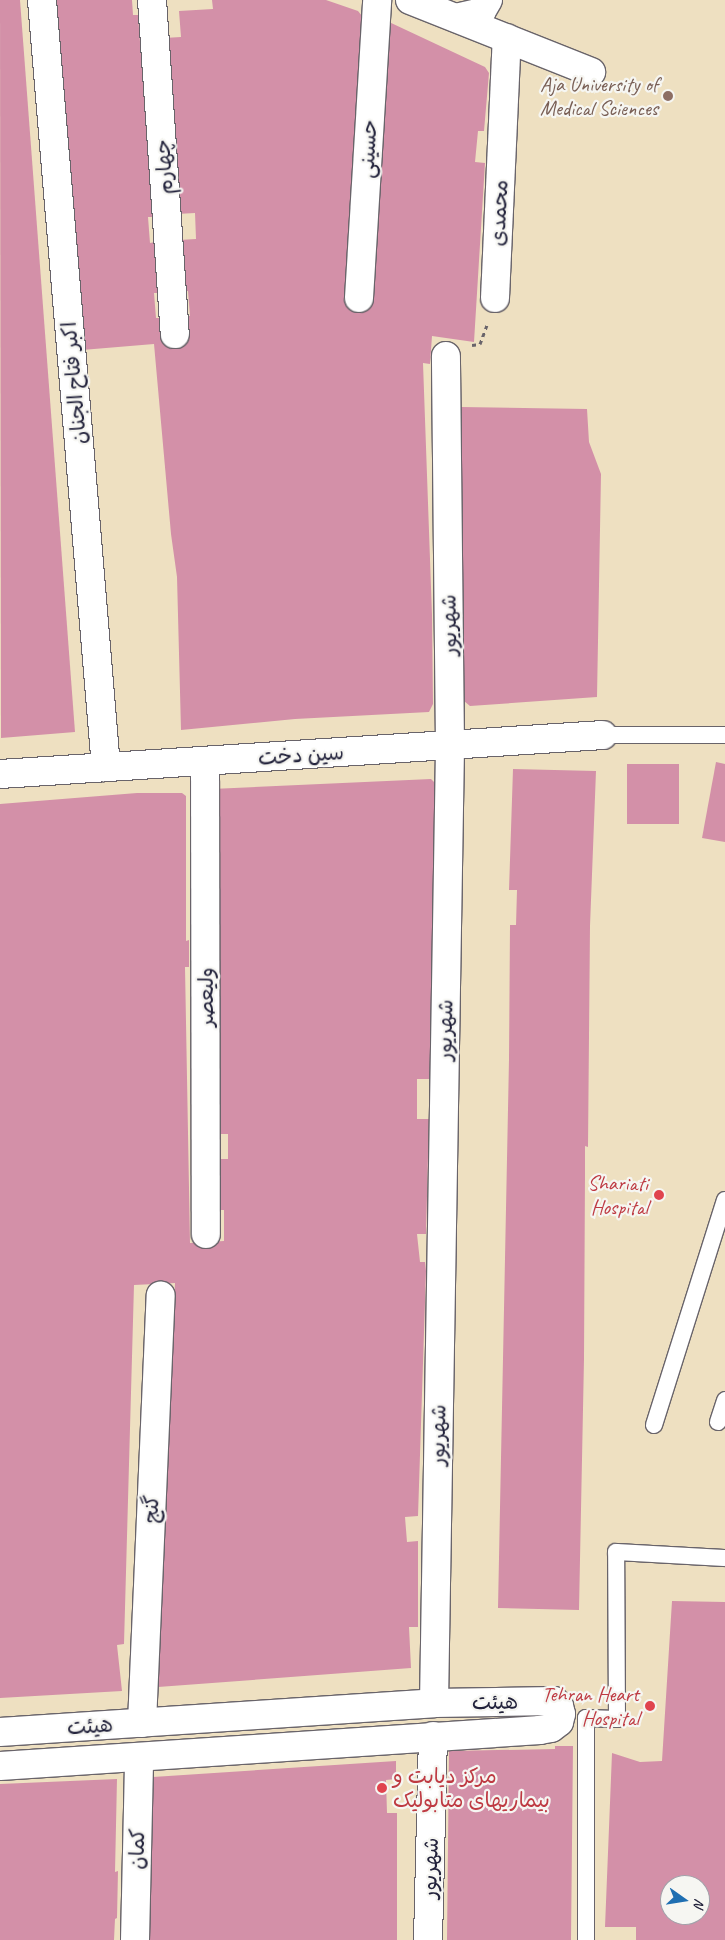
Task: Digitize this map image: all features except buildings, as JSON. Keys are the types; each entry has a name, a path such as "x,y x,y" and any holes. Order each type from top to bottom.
{"street":[{"name":"اکبر فتاح الجنان","path":"42,0 106,767"},
{"name":"چهارم","path":"152,0 175,334"},
{"name":"حسینی","path":"359,298 377,0"},
{"path":"410,0 591,72"},
{"path":"456,18 481,12 488,0"},
{"name":"محمدی","path":"495,298 507,38"},
{"name":"شهریور","path":"428,1940 434,1703 450,745 446,356"},
{"name":"سین دخت","path":"0,774 603,735"},
{"name":"ولیعصر","path":"205,761 206,1234"},
{"name":"گنج","path":"139,1757 161,1295"},
{"name":"هیئت","path":"0,1732 434,1703 554,1700 559,1706 561,1714 559,1722 551,1728 540,1730 0,1766"},
{"name":"کمان","path":"135,1940 139,1757"}],"lane":[{"path":"603,735 725,735"},
{"path":"654,1425 725,1200"},
{"path":"718,1422 725,1400"},
{"path":"586,1940 586,1718 617,1719 616,1552 725,1558"}],"path":[{"path":"446,356 450,346 480,344 495,298"}],"place":[{"name":"Aja University of Medical Sciences","path":"668,96"},
{"name":"Shariati Hospital","path":"659,1195"},
{"name":"Tehran Heart Hospital","path":"650,1706"},
{"name":"مرکز دیابت و بیماریهای متابولیک","path":"382,1788"}]}
